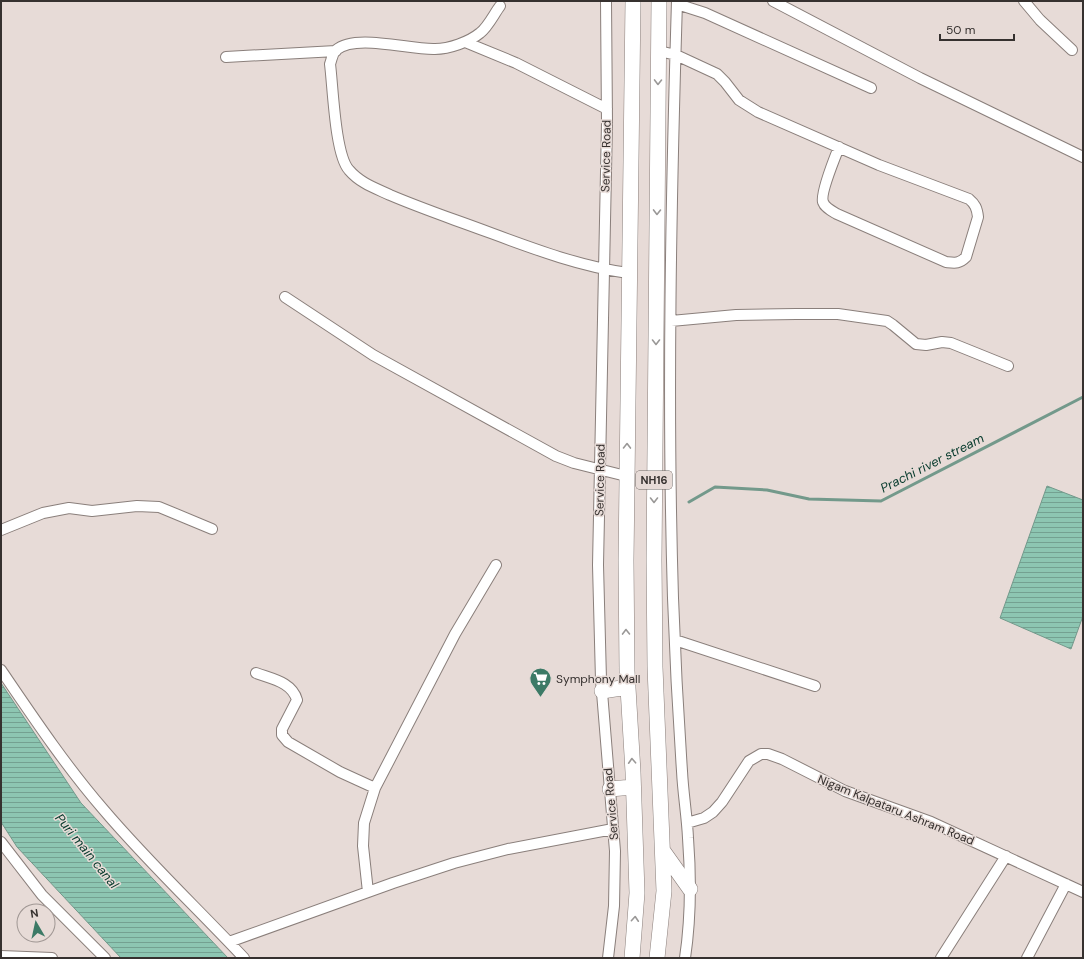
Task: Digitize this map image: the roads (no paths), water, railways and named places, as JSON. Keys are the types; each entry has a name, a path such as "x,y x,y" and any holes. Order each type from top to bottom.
{"highway":[{"name":"NH16","path":"632,958 637,893 628,687 626,476 633,1"},
{"name":"NH16","path":"657,958 664,891 654,651 659,1"},
{"path":"602,691 628,687"},
{"path":"610,789 633,787"},
{"path":"662,852 690,889"}],"street":[{"name":"Service Road","path":"606,1 607,109 598,565 602,691 615,851 614,906 608,958"},
{"path":"773,1 920,78 1083,157"},
{"path":"1024,1 1040,20 1072,50"},
{"path":"685,958 689,934 690,889 675,640 670,465 677,3 705,13 871,88"},
{"path":"500,6 482,32 465,42 445,48 432,50 363,42 343,46 336,51 330,64 341,154 348,170 364,184 412,204 550,254 604,269 628,273"},
{"path":"465,42 516,63 607,109"},
{"path":"659,50 676,55 717,74 739,100 758,112 839,147 879,165 969,199 975,204 978,210 978,217 966,257 961,262 956,264 946,262 837,214 826,206 822,199 839,147"},
{"path":"226,57 336,51"},
{"path":"656,274 672,275"},
{"path":"285,297 373,355 549,452 574,463 626,476"},
{"path":"671,321 736,314 838,314 887,322 893,325 916,344 926,345 942,342 952,343 1008,366"},
{"path":"1,530 43,513 69,508 92,511 137,506 159,507 212,529"},
{"path":"368,892 363,846 364,824 375,788 455,634 496,565"},
{"path":"675,640 815,686"},
{"path":"1,670 55,748 103,809 140,850 244,958"},
{"path":"256,673 288,685 295,693 297,700 282,729 282,735 288,742 346,775 375,788"},
{"name":"Nigam Kalpataru Ashram Road","path":"687,823 704,818 713,812 722,802 749,761 760,754 768,754 782,759 845,791 911,814 1083,892"},
{"path":"230,942 393,883 470,859 508,849 613,829"},
{"path":"1,842 42,895 105,958"},
{"path":"941,958 1006,856"},
{"path":"1027,958 1066,884"},
{"path":"1,956 52,958"}],"water":[{"path":"1047,486 1083,500 1083,616 1071,649 1000,618"},
{"name":"Puri main canal","path":"1,683 81,803 228,958 121,958 17,847 1,822"}],"waterway":[{"name":"Prachi river stream","path":"689,502 715,487 767,490 809,499 881,501 1083,397"}],"place":[{"name":"Symphony Mall","path":"541,698"}]}
